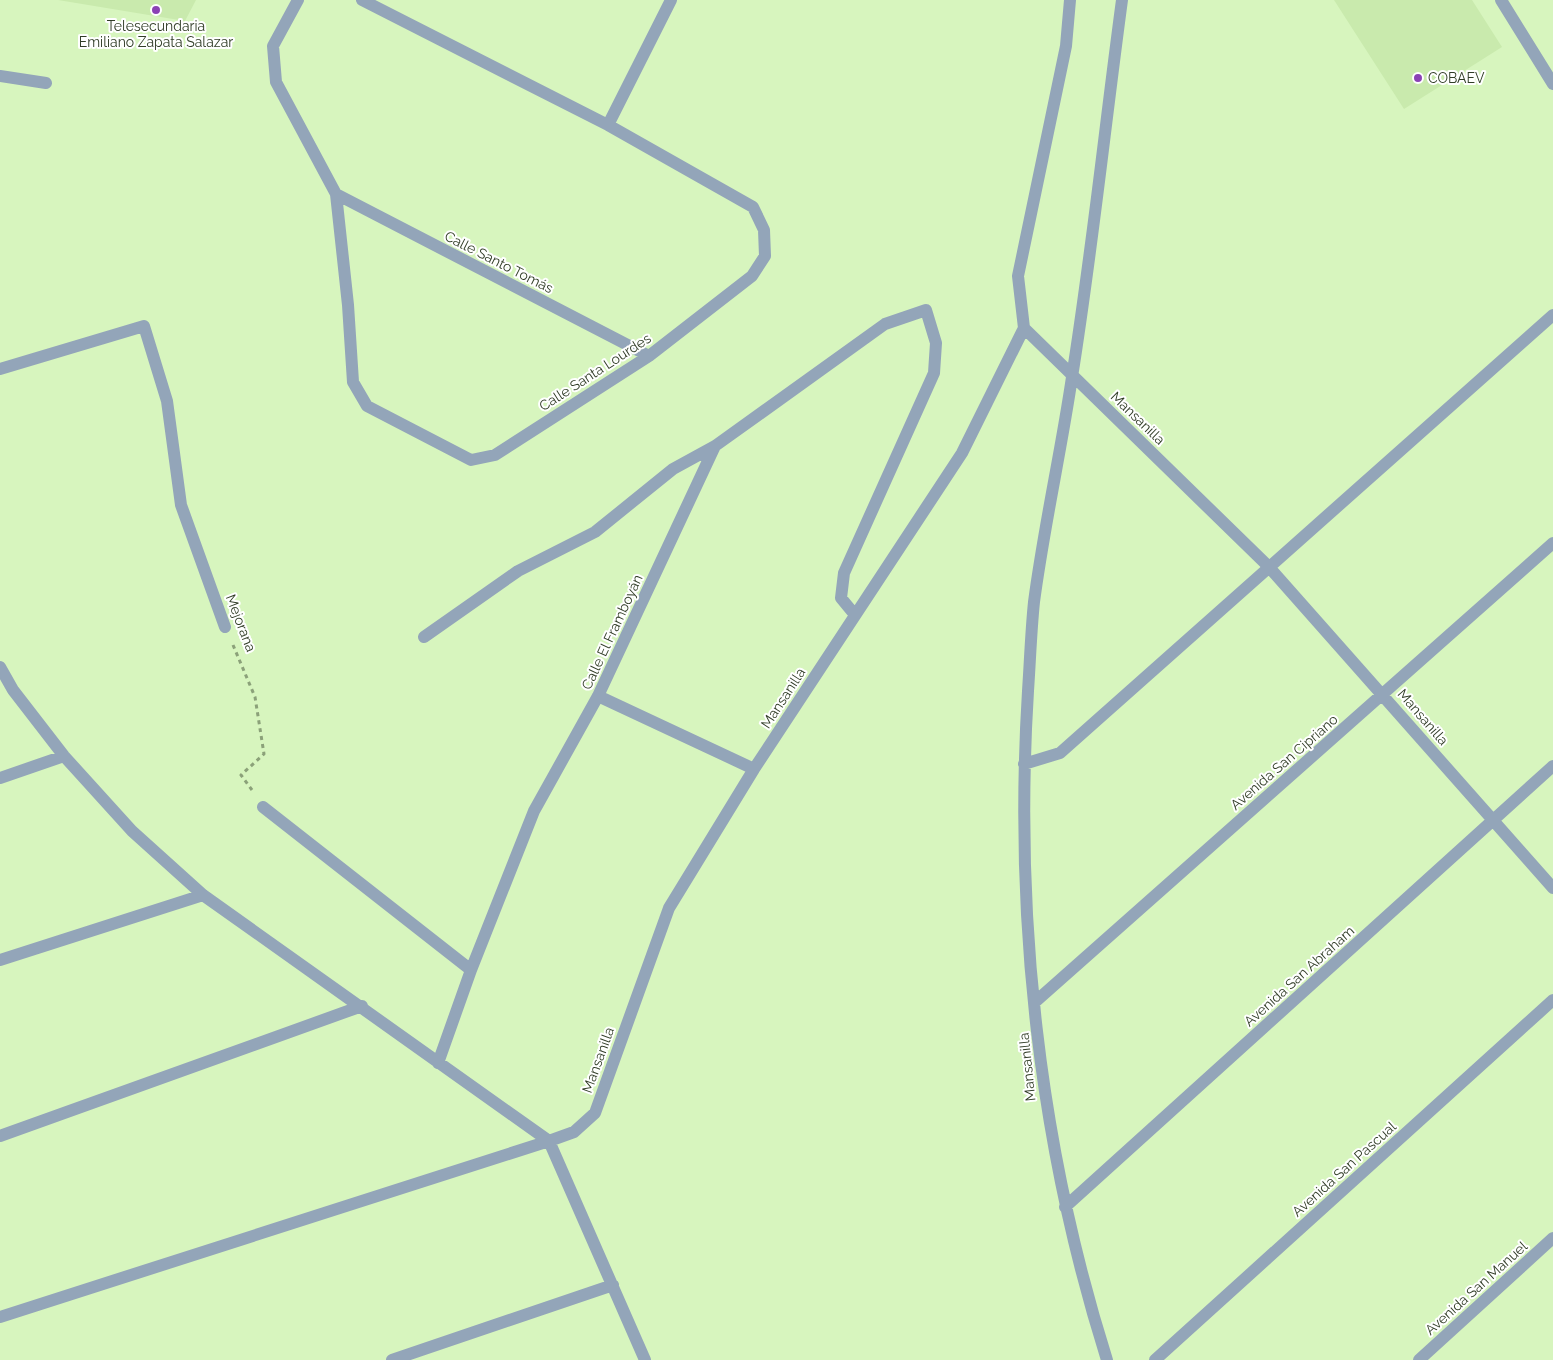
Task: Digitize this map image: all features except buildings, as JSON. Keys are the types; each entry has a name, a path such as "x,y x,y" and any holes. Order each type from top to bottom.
{"street":[{"name":"Calle Santa Lourdes","path":"298,0 273,46 276,82 336,194 348,305 353,382 367,406 471,460 495,455 649,356 752,276 765,256 764,230 753,207 608,125 362,0"},
{"path":"608,125 671,0"},
{"path":"1024,328 1018,276 1066,46 1070,0"},
{"path":"1073,374 1122,0"},
{"path":"1501,0 1553,84"},
{"path":"0,76 46,83"},
{"name":"Calle Santo Tomás","path":"336,194 649,356"},
{"name":"Calle El Framboyán","path":"438,1063 471,970 534,811 598,696 715,446 884,324 926,310 936,343 934,374 844,573 841,598 855,615"},
{"path":"1024,764 1060,753 1268,566 1553,315"},
{"name":"Mejorana","path":"0,369 144,326 167,401 182,504 225,627"},
{"name":"Mansanilla","path":"0,1316 549,1141 574,1132 595,1113 669,908 754,769 962,453 1024,328 1268,566 1553,888"},
{"name":"Mansanilla","path":"1073,374 1034,603 1024,764 1026,885 1035,1002 1046,1107 1066,1207 1088,1301 1107,1360"},
{"path":"424,638 518,571 596,532 673,469 715,446"},
{"name":"Avenida San Cipriano","path":"1035,1002 1553,543"},
{"path":"0,667 14,690 64,756 132,831 203,895 362,1006 438,1063 549,1141 645,1360"},
{"path":"598,696 754,769"},
{"path":"0,778 64,756"},
{"name":"Avenida San Abraham","path":"1066,1207 1553,766"},
{"path":"264,807 471,970"},
{"path":"0,960 203,895"},
{"name":"Avenida San Pascual","path":"1155,1360 1553,1000"},
{"path":"0,1136 362,1006"},
{"name":"Avenida San Manuel","path":"1419,1360 1553,1238"},
{"path":"392,1360 613,1285"}],"path":[{"name":"Mejorana","path":"225,627 255,697 264,754 241,775 264,807"}],"shaded area":[{"name":"Telesecundaria Emiliano Zapata Salazar","path":"58,0 196,0 185,21"},
{"name":"COBAEV","path":"1334,0 1472,0 1502,47 1404,109"}],"place":[{"name":"Telesecundaria Emiliano Zapata Salazar","path":"156,10"},
{"name":"COBAEV","path":"1418,78"}]}
